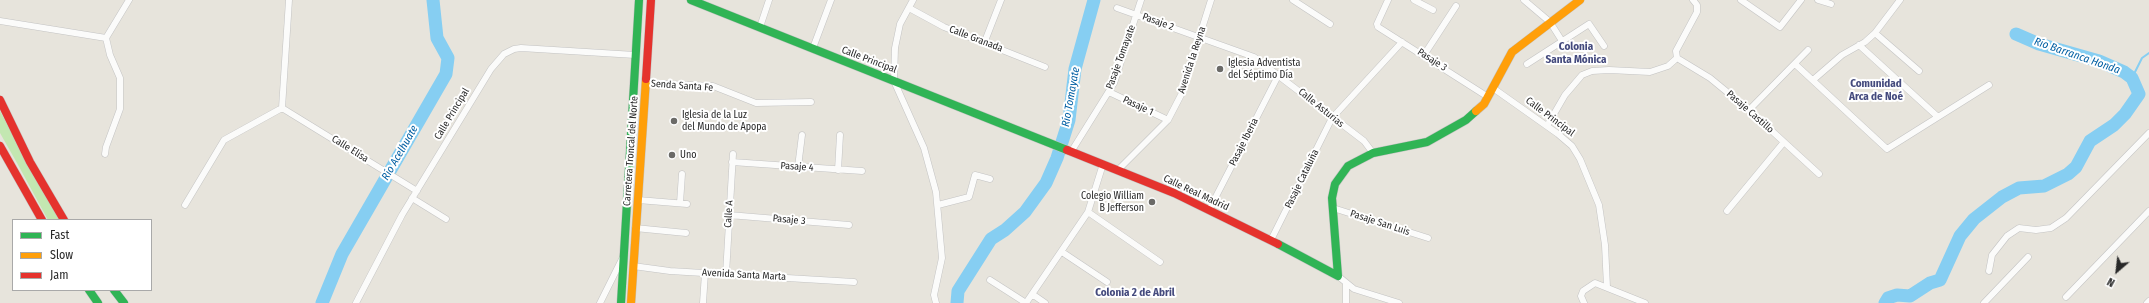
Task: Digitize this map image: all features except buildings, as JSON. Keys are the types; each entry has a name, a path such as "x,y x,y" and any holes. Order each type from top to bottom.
{"main road":[{"name":"Carretera Troncal del Norte","path":"621,303 639,0"},
{"name":"Carretera Troncal del Norte","path":"631,303 651,0"},
{"name":"Calle Principal","path":"691,0 1041,139"},
{"path":"1338,276 1333,208 1335,184 1348,166 1373,153 1427,142 1466,120 1478,111 1488,97 1512,52 1580,0"},
{"path":"0,100 30,162 63,219"},
{"name":"Calle Real Madrid","path":"1041,139 1118,170 1209,210 1271,240 1338,276"},
{"path":"0,146 41,219"},
{"path":"90,291 98,303"},
{"path":"115,291 124,303"}],"street":[{"path":"105,154 106,147 120,109 120,78 110,55 106,38 129,0"},
{"path":"184,205 224,140 282,108 289,0"},
{"path":"760,27 769,0"},
{"path":"813,48 831,0"},
{"path":"913,0 900,24 896,48 894,81 924,148 938,205 942,258 934,295 936,303"},
{"path":"985,42 1001,0"},
{"name":"Pasaje Tomayate","path":"1069,151 1114,83 1141,0"},
{"name":"Avenida la Reyna","path":"1118,170 1168,120 1181,95 1211,0"},
{"path":"1293,0 1330,24"},
{"name":"Pasaje 3","path":"1388,0 1377,24 1380,29 1424,55 1488,97"},
{"path":"1414,0 1433,10"},
{"path":"1524,0 1550,22 1562,41"},
{"path":"1547,126 1565,95 1582,75 1592,71 1609,70 1650,72 1668,66 1677,58 1676,51 1697,12 1697,5 1693,0"},
{"path":"1741,0 1780,27 1801,0"},
{"path":"1818,0 1831,4"},
{"path":"1813,80 1842,55 1875,33 1900,0"},
{"path":"1424,55 1456,6"},
{"name":"Calle Granada","path":"909,8 944,27 1045,67"},
{"name":"Pasaje 2","path":"1117,8 1200,38"},
{"path":"0,21 106,38"},
{"path":"1526,64 1589,24 1604,46"},
{"path":"1875,33 1919,71"},
{"name":"Calle Asturias","path":"1200,38 1254,57 1279,74 1332,118 1364,142 1373,153"},
{"name":"Pasaje Cataluña","path":"1271,240 1332,118 1402,42"},
{"path":"1859,45 1938,117"},
{"name":"Calle Principal","path":"356,303 412,198 491,69 504,54 521,48 635,55"},
{"path":"1749,110 1808,50"},
{"name":"Pasaje Castillo","path":"1677,58 1710,78 1749,110 1819,174"},
{"path":"1795,64 1887,149 1989,85"},
{"name":"Pasaje Iberia","path":"1209,210 1279,74"},
{"name":"Senda Santa Fe","path":"646,83 713,86 756,103 811,102"},
{"name":"Calle Principal","path":"1492,88 1547,126 1572,146 1580,159 1599,205 1605,245 1607,287"},
{"name":"Pasaje 1","path":"1109,92 1168,120"},
{"name":"Calle Elisa","path":"282,108 417,191"},
{"path":"1989,272 1992,255 2007,236 2019,228 2036,230 2051,228 2066,218 2149,133"},
{"path":"798,167 802,135"},
{"path":"838,170 840,135"},
{"path":"1727,211 1784,142"},
{"name":"Calle A","path":"726,274 733,154"},
{"name":"Pasaje 4","path":"732,162 862,171"},
{"path":"990,280 1026,303 1088,212 1103,164"},
{"path":"680,203 682,174"},
{"path":"938,205 969,197 975,174 990,179"},
{"path":"412,198 446,219"},
{"path":"638,200 687,204"},
{"name":"Pasaje San Luis","path":"1333,208 1428,238"},
{"path":"2066,297 2149,211"},
{"path":"1088,212 1160,262"},
{"name":"Pasaje 3","path":"729,215 849,225"},
{"path":"635,228 686,233"},
{"path":"600,303 625,252"},
{"path":"1062,252 1107,282"},
{"path":"1984,303 2028,257"},
{"name":"Avenida Santa Marta","path":"633,266 705,273 854,282"},
{"path":"703,303 705,273"},
{"path":"1338,276 1354,289 1399,303"},
{"path":"1346,283 1346,303"},
{"path":"1584,303 1581,296 1587,286 1595,283 1645,303"},
{"path":"1032,294 1045,303"}],"green space":[{"path":"0,111 59,219 47,219 0,133"}],"waterway":[{"name":"Río Acelhuate","path":"322,303 342,254 446,74 448,58 437,38 433,0"},
{"name":"Río Tomayate","path":"957,303 958,291 991,239 1005,230 1025,212 1046,183 1057,158 1069,120 1075,69 1094,0"},
{"name":"Río Barranca Honda","path":"1885,303 1888,298 1897,295 1910,296 1930,283 1940,280 1960,236 1974,219 2002,197 2019,188 2044,186 2068,174 2076,167 2090,141 2114,125 2125,114 2139,94 2132,78 2124,72 2099,61 2039,44 2016,34"},
{"path":"2132,78 2142,58 2149,53"}],"traffic: fast":[{"path":"621,303 639,0"},
{"path":"691,0 1067,150"},
{"path":"1278,244 1338,276 1332,198 1335,184 1348,166 1373,153 1427,142 1466,120 1476,111"},
{"path":"90,291 98,303"},
{"path":"115,291 124,303"}],"traffic: slow":[{"path":"1476,111 1484,104 1512,52 1580,0"},
{"path":"631,303 646,79"}],"traffic: jam":[{"path":"646,79 651,0"},
{"path":"0,100 30,162 63,219"},
{"path":"0,146 41,219"},
{"path":"1067,150 1174,193 1278,244"}],"place":[{"name":"Iglesia Adventista del Séptimo Día","path":"1220,69"},
{"name":"Iglesia de la Luz del Mundo de Apopa","path":"674,121"},
{"name":"Uno","path":"672,155"},
{"name":"Colegio William B Jefferson","path":"1152,202"}],"district":[{"name":"Colonia Santa Mónica","path":"1576,53"},
{"name":"Comunidad Arca de Noé","path":"1876,90"},
{"name":"Colonia 2 de Abril","path":"1135,293"}]}
